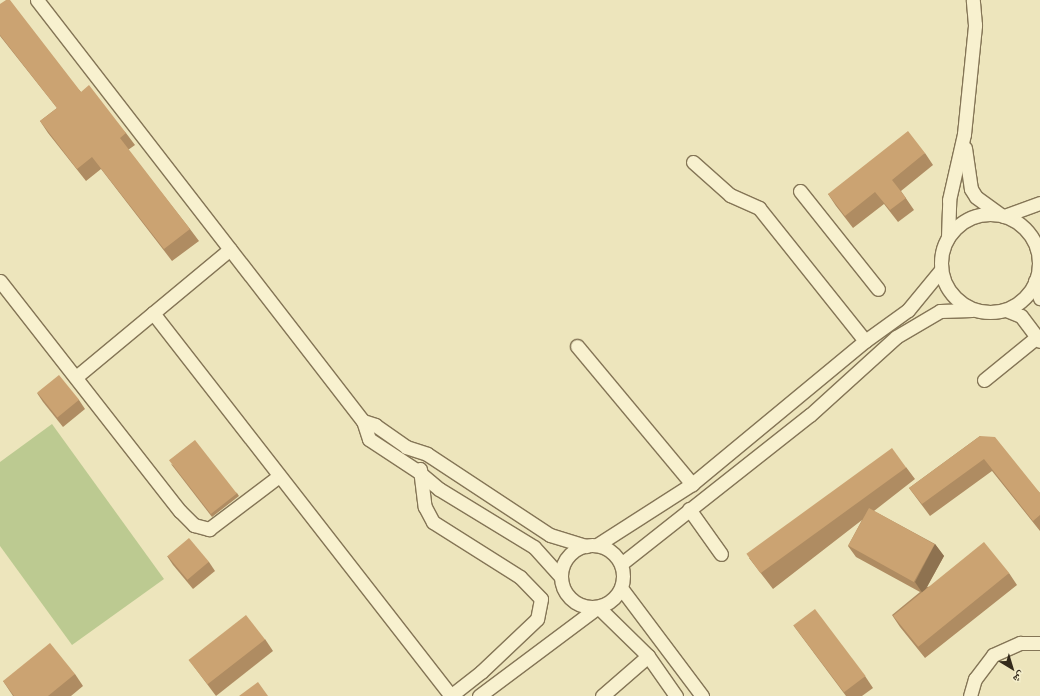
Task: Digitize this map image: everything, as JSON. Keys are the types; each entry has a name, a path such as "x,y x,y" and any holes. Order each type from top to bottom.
{"street":[{"path":"37,0 363,421 369,439 419,472 439,489 534,547 561,577 568,596 577,603 598,607 648,656 676,696"},
{"path":"972,310 951,295 940,271 940,257 948,237 949,200 964,134 975,26 973,0"},
{"path":"621,564 810,415 896,338 940,311 972,310 989,312 1006,310 1024,299 1035,281 1039,255 1035,243 1027,231 1017,222 1002,215 983,203 971,189 964,134"},
{"path":"693,162 730,195 759,208 865,341"},
{"path":"800,191 878,289"},
{"path":"948,237 964,221 977,215 1002,215 1040,204"},
{"path":"76,376 230,249"},
{"path":"561,577 568,557 591,545 692,484 865,341 908,310 940,271"},
{"path":"0,281 76,376 180,511 194,526 209,528 279,476"},
{"path":"1035,281 1040,298"},
{"path":"984,380 1038,339 1021,316 1006,310"},
{"path":"153,313 450,696 537,619 541,599 520,577 433,522 425,507 419,472 427,454"},
{"path":"577,346 692,484"},
{"path":"363,421 375,425 406,446 427,454 550,535 591,545 615,555 621,564 624,580 616,597 598,607 479,696"},
{"path":"689,509 721,554"},
{"path":"621,588 702,696"},
{"path":"970,696 975,679 993,655 1020,643 1040,643"},
{"path":"610,694 648,656"}],"green space":[{"path":"52,424 164,579 72,645 0,546 0,462"}],"building":[{"path":"6,0 10,0 81,92 89,85 126,133 120,138 190,229 164,249 92,157 77,169 40,121 57,108 0,35 0,4"},
{"path":"908,131 925,153 892,180 906,198 890,210 875,192 845,216 828,194"},
{"path":"59,375 79,400 57,417 37,393"},
{"path":"980,436 995,437 1040,493 1040,515 1033,521 984,459 922,504 909,488"},
{"path":"195,440 237,494 211,514 169,460"},
{"path":"892,448 906,467 760,573 746,554"},
{"path":"869,508 935,544 914,582 848,546"},
{"path":"189,538 209,562 187,580 168,556"},
{"path":"984,542 1009,573 918,647 893,616"},
{"path":"815,609 866,676 844,692 793,625"},
{"path":"246,615 265,639 208,684 188,660"},
{"path":"50,643 75,674 48,696 14,696 3,681"},
{"path":"258,682 268,696 239,696"}]}
